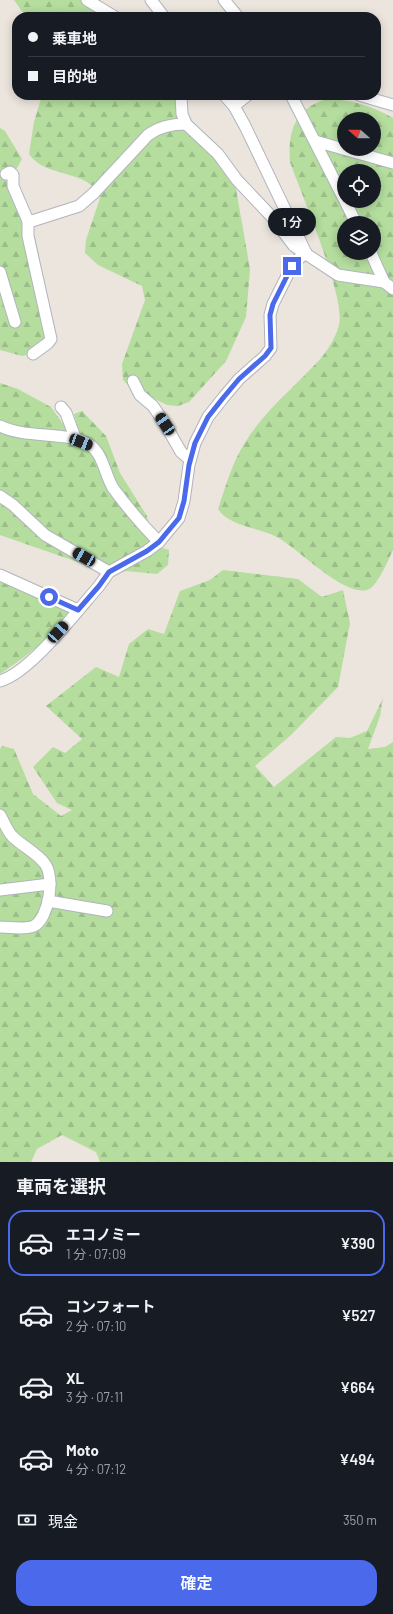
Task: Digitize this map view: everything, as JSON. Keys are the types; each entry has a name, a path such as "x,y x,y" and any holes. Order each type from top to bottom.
{"street":[{"path":"87,0 106,12"},
{"path":"151,0 160,12"},
{"path":"224,0 234,12"},
{"path":"181,100 182,114 186,124 218,154 237,180 271,216 294,246 338,274 389,285"},
{"path":"229,100 234,106 285,206 306,253"},
{"path":"234,106 242,100"},
{"path":"294,100 337,186"},
{"path":"376,100 393,105"},
{"path":"28,221 78,206 94,193 148,135 170,124 186,124"},
{"path":"315,141 393,163"},
{"path":"0,183 3,173 10,172 13,175 13,186 28,221 28,236 50,339 48,343 33,354"},
{"path":"0,681 6,680 28,666 99,586 109,572 147,551 159,542 179,518 184,501 190,460 195,443 208,417 235,384 265,356 271,348 270,315 273,304 292,266 306,253"},
{"path":"375,260 389,285"},
{"path":"0,272 15,322"},
{"path":"133,380 140,395 153,406 181,452 190,460"},
{"path":"61,406 66,413 76,440"},
{"path":"0,426 20,433 76,440 90,445 99,457 116,492 143,526 159,542"},
{"path":"0,496 13,505 45,534 109,572"},
{"path":"0,575 78,610"},
{"path":"0,815 4,831 46,864 50,873 48,901 43,915 36,925 30,927 0,927"},
{"path":"0,890 50,884"},
{"path":"48,901 107,911"}],"green space":[{"path":"14,0 100,0 109,12 22,12"},
{"path":"41,100 177,100 216,152 236,189 250,269 246,317 226,361 189,402 178,406 167,405 129,386 123,380 122,364 145,300 142,286 98,265 85,253 86,240 100,198 95,189 87,182 77,177 45,167 36,162 29,154 34,122"},
{"path":"324,100 343,100 369,107 380,112 337,112 337,156 381,156 381,112 393,118 393,550 375,584 367,590 357,590 346,586 321,570 277,537 230,520 218,509 233,466 246,441 272,408 322,357 332,342 339,325 336,292 321,245 290,162 290,141 292,131 300,116 307,109"},
{"path":"0,128 5,131 22,159 8,184 35,237 55,334 40,352 22,356 0,350"},
{"path":"0,383 18,389 51,407 68,431 79,432 74,414 82,411 106,436 120,473 147,516 152,545 169,550 168,565 157,574 126,571 115,575 0,535"},
{"path":"223,570 298,579 322,597 343,590 350,623 338,687 291,735 255,766 274,787 336,737 350,738 367,731 383,698 380,716 368,749 385,747 393,742 393,1162 100,1162 96,1152 62,1135 37,1149 31,1162 0,1162 0,749 2,746 14,749 33,794 61,816 72,810 57,803 33,767 53,747 65,753 82,739 46,706 96,667 119,677 129,644 148,629 164,634 180,591 210,580"},
{"path":"0,574 73,606 50,635 20,660 0,674"}],"route":[{"path":"49,597 78,610 109,572 147,551 159,542 179,518 184,501 189,465 195,443 208,417 223,398 239,379 265,356 271,348 270,315 273,304 292,266"}]}
